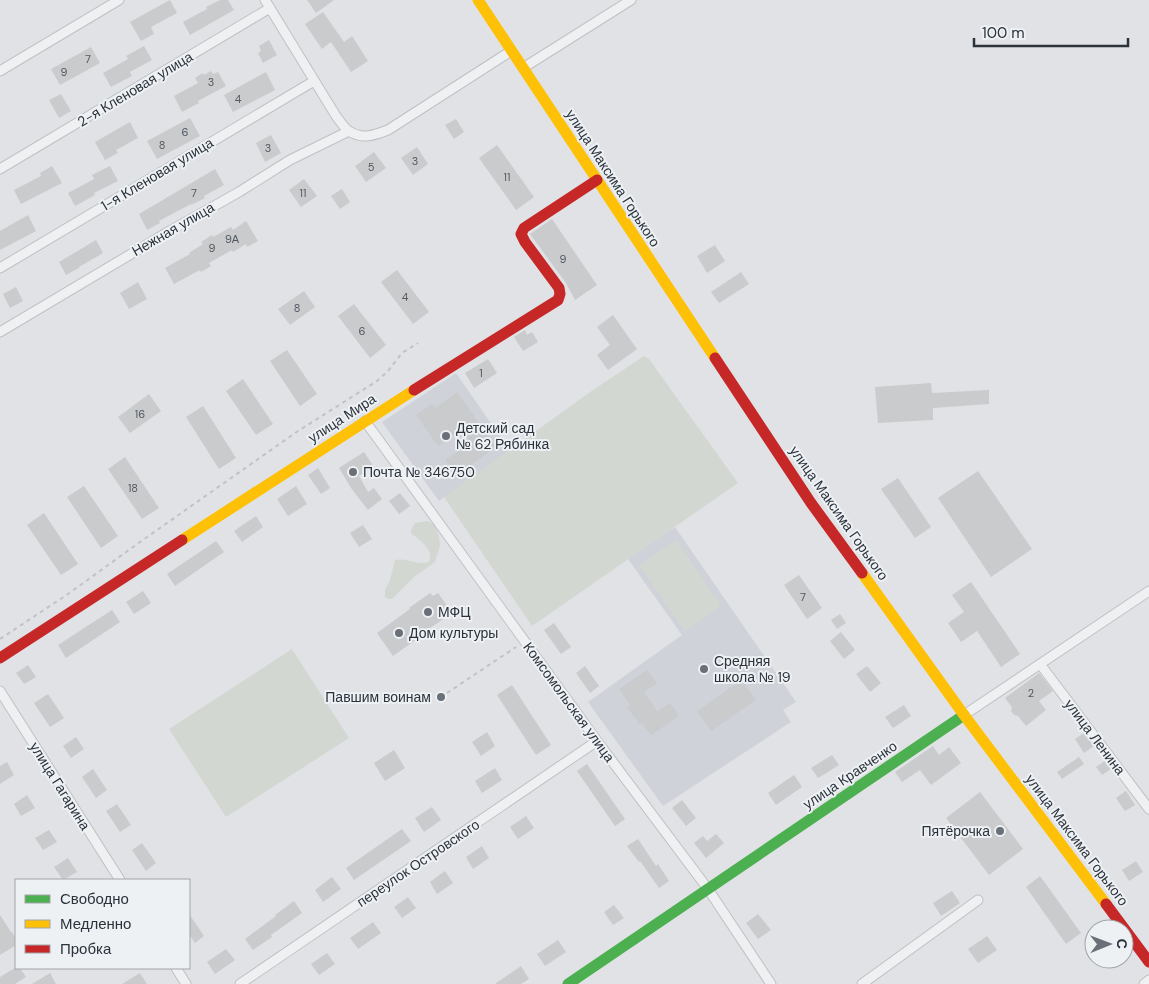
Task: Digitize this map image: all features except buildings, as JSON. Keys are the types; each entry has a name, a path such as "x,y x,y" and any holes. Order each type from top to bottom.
{"street":[{"path":"0,71 119,0"},
{"name":"улица Максима Горького","path":"478,0 811,503 964,715 1149,962"},
{"path":"523,68 631,0"},
{"path":"268,4 336,116 349,131 360,136 369,137 388,130 512,50"},
{"name":"2-я Кленовая улица","path":"0,169 268,4"},
{"name":"1-я Кленовая улица","path":"0,268 314,81"},
{"name":"Нежная улица","path":"0,332 239,192 290,160 349,131"},
{"name":"улица Мира","path":"0,658 365,421 558,300 559,288 521,234 524,228 597,180"},
{"name":"Комсомольская улица","path":"365,421 597,741 708,889 771,984"},
{"name":"улица Кравченко","path":"572,983 1149,591"},
{"name":"улица Ленина","path":"1040,664 1149,809"},
{"name":"улица Гагарина","path":"0,691 119,879"},
{"name":"переулок Островского","path":"240,984 597,741"},
{"path":"862,984 978,900"},
{"path":"177,969 186,984"},
{"path":"1144,984 1149,980"}],"path":[{"path":"0,639 68,594 298,432 377,381 388,371 402,353 418,343"},
{"path":"447,693 524,641"}],"shaded area":[{"path":"644,356 649,359 738,483 532,626 444,497 593,390"},
{"name":"Детский сад № 62 Рябинка","path":"456,373 510,451 439,501 382,422"},
{"path":"428,521 433,524 439,537 440,546 435,562 414,577 392,599 388,599 385,597 385,590 390,580 395,560 429,562 430,553 428,549 411,533 415,523"},
{"name":"Средняя школа № 19","path":"675,527 796,702 783,710 791,722 663,806 588,702 682,635 628,559"},
{"path":"676,540 721,606 685,631 639,565"},
{"path":"292,649 349,738 226,817 169,729"}],"traffic: fast":[{"path":"568,984 964,715"}],"traffic: slow":[{"path":"478,0 715,358"},
{"path":"182,540 414,390"},
{"path":"862,573 964,715 1106,904"}],"traffic: jam":[{"path":"414,390 558,300 559,288 521,234 524,228 597,180"},
{"path":"715,358 811,503 862,573"},
{"path":"0,658 182,540"},
{"path":"1106,904 1149,962"}],"place":[{"name":"Детский сад № 62 Рябинка","path":"446,436"},
{"name":"Почта № 346750","path":"353,472"},
{"name":"МФЦ","path":"428,612"},
{"name":"Дом культуры","path":"399,633"},
{"name":"Средняя школа № 19","path":"704,669"},
{"name":"Павшим воинам","path":"441,697"},
{"name":"Пятёрочка","path":"1000,831"}]}
